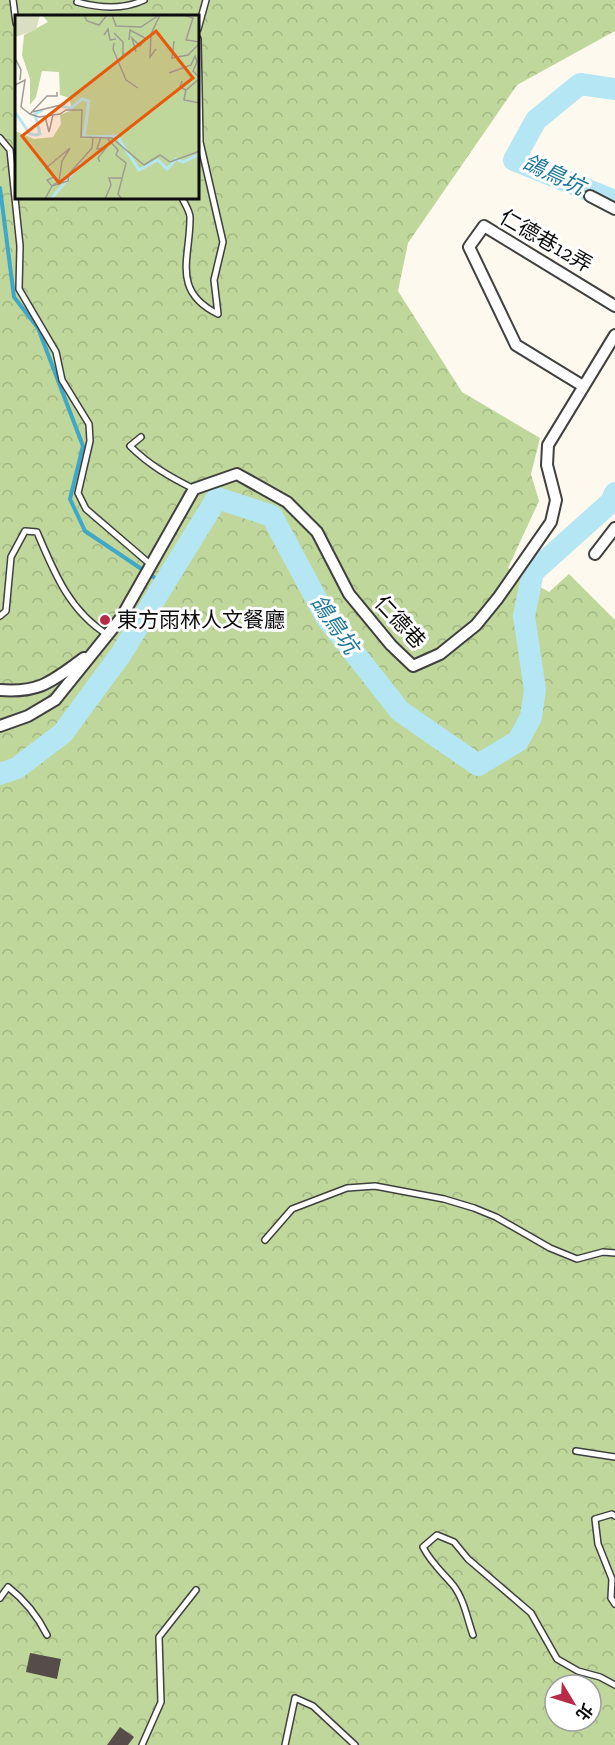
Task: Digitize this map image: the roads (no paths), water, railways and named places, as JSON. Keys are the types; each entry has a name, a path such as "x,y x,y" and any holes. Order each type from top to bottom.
{"street":[{"path":"590,196 615,209"},
{"name":"仁德巷12弄","path":"583,386 516,345 469,247 484,226 615,306"},
{"name":"仁德巷","path":"194,489 237,474 287,502 317,532 349,594 391,645 414,666 440,654 476,625 498,598 551,522 556,500 547,465 548,445 615,335"},
{"path":"0,726 28,717 55,700 121,618 194,489"},
{"path":"595,554 615,528"},
{"path":"0,690 24,692 47,684 100,644"}],"lane":[{"path":"13,0 15,15"},
{"path":"78,0 77,2 98,8 134,5 144,0"},
{"path":"200,22 206,0"},
{"path":"0,138 10,150 15,198"},
{"path":"183,200 191,217 184,269 191,290 218,314 214,280 223,242 200,142"},
{"path":"15,200 20,246 19,289 56,352 62,380 89,424 90,441 78,493 86,509 150,564"},
{"path":"141,437 130,446 141,457 164,474 194,489"},
{"path":"0,616 6,611 11,557 25,531 37,532 55,579 91,625 108,635"},
{"path":"265,1240 292,1209 347,1188 375,1186 444,1199 474,1208 496,1217 550,1248 577,1258 603,1252 615,1253"},
{"path":"576,1451 615,1457"},
{"path":"615,1516 612,1514 595,1519 598,1544 612,1579 611,1598 615,1604"},
{"path":"472,1635 462,1602 453,1585 433,1566 423,1547 437,1535 454,1542 468,1559 531,1613 558,1659 578,1671 600,1677 615,1685"},
{"path":"0,1598 9,1587 37,1614 47,1635"},
{"path":"142,1745 161,1702 159,1637 196,1590"},
{"path":"285,1745 296,1698 313,1706 355,1745"}],"waterway":[{"name":"鴿鳥坑","path":"615,89 580,84 536,120 514,160 615,201"},
{"path":"0,188 14,297 38,328 83,446 70,499 85,531 164,584"},
{"name":"鴿鳥坑","path":"0,774 17,768 63,733 121,654 217,498 272,516 326,617 400,711 478,765 518,741 531,717 535,690 524,616 533,572 611,502 615,493"}],"place":[{"name":"東方雨林人文餐廳","path":"105,620"}]}
